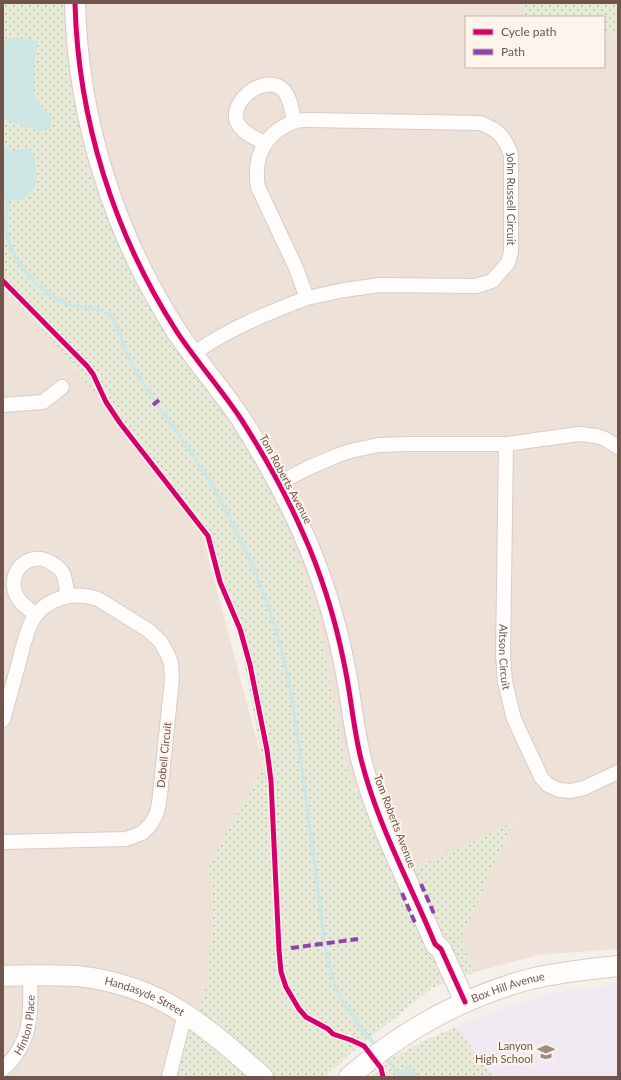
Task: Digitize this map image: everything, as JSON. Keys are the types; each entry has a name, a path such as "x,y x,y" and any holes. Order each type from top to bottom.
{"street":[{"name":"Tom Roberts Avenue","path":"75,3 81,76 85,103 97,156 114,207 148,283 177,331 240,418 267,460 303,532 331,609 344,663 361,757 372,795 435,944 441,949 461,1004"},
{"path":"264,144 243,130 239,124 237,116 238,108 248,93 260,86 273,85 284,91 288,97 294,122"},
{"name":"John Russell Circuit","path":"193,354 242,325 277,309 307,298 344,290 380,286 476,286 492,281 508,262 511,252 511,155 507,142 503,137 493,128 480,123 309,120 294,122 274,133 264,144 258,158 256,173 258,187 296,268 307,298"},
{"path":"3,405 43,402 62,387"},
{"path":"279,483 336,456 350,451 379,445 506,444 579,434 597,436 618,447"},
{"name":"Altson Circuit","path":"506,444 503,655 504,682 514,719 541,777 553,788 571,791 584,788 618,772"},
{"path":"36,615 23,604 15,591 14,576 19,568 26,562 40,558 48,560 57,567 62,572 68,596"},
{"name":"Dobell Circuit","path":"3,720 27,633 36,615 41,609 54,601 76,595 91,597 98,600 148,630 160,641 168,655 172,680 159,804 156,815 150,824 142,833 126,839 3,842"},
{"name":"Box Hill Avenue","path":"349,1077 386,1047 413,1029 461,1004 490,992 530,980 570,972 618,966"},
{"name":"Hinton Place","path":"3,1069 9,1064 20,1048 28,1031 31,1014 30,975"},
{"name":"Handasyde Street","path":"3,976 77,976 111,982 142,992 185,1014 217,1037 264,1077"},
{"path":"169,1077 185,1014"}],"shaded area":[{"path":"64,3 525,3 524,16 465,16 465,68 605,68 605,31 618,38 618,949 538,955 475,972 461,940 513,822 397,877 347,771 317,612 181,354 133,278 88,168 63,48"},
{"path":"3,291 25,309 103,403 202,534 264,768 209,863 213,916 207,987 170,1077 3,1077"},
{"name":"Lanyon High School","path":"618,984 618,1077 493,1077 456,1027 514,1004 553,993"}],"green space":[{"path":"3,3 64,3 63,48 88,169 133,278 181,354 272,486 317,612 347,771 397,877 513,822 461,940 475,972 432,988 351,1053 325,1077 170,1077 207,986 213,916 209,863 264,768 238,628 220,592 204,538 105,406 25,309 3,291"},
{"path":"525,3 618,3 618,38 605,31 605,16 524,16"},
{"path":"456,1027 493,1077 370,1077 394,1057 428,1039"}],"water":[{"path":"16,37 38,41 34,65 34,96 52,119 50,128 41,132 3,119 3,44 4,40"},
{"path":"3,147 13,152 27,147 34,153 37,178 34,189 22,200 9,199 3,195"},
{"path":"409,1065 419,1077 394,1077"}],"waterway":[{"path":"8,195 6,225 8,237 18,261 34,282 55,298 66,303 100,310 108,314 117,329 136,372 212,486 242,542 272,619 288,678 299,746 325,947 330,968 337,990 345,1005 376,1046"},
{"path":"384,1056 401,1077"}],"marked path":[{"path":"153,405 159,400"},
{"path":"421,884 435,916"},
{"path":"402,893 416,925"},
{"path":"291,948 358,939"}],"cycle path":[{"path":"75,3 83,90 92,133 118,216 135,256 155,295 177,332 250,433 281,488 302,531 327,596 336,629 346,675 358,747 376,807 435,944 441,949 465,1002"},
{"path":"3,281 87,366 93,374 106,402 120,423 208,536 220,582 240,629 250,665 267,750 271,781 281,972 286,987 299,1009 306,1017 328,1029 333,1034 364,1046 381,1068 383,1077"}],"place":[{"name":"Lanyon High School","path":"546,1052"}]}
